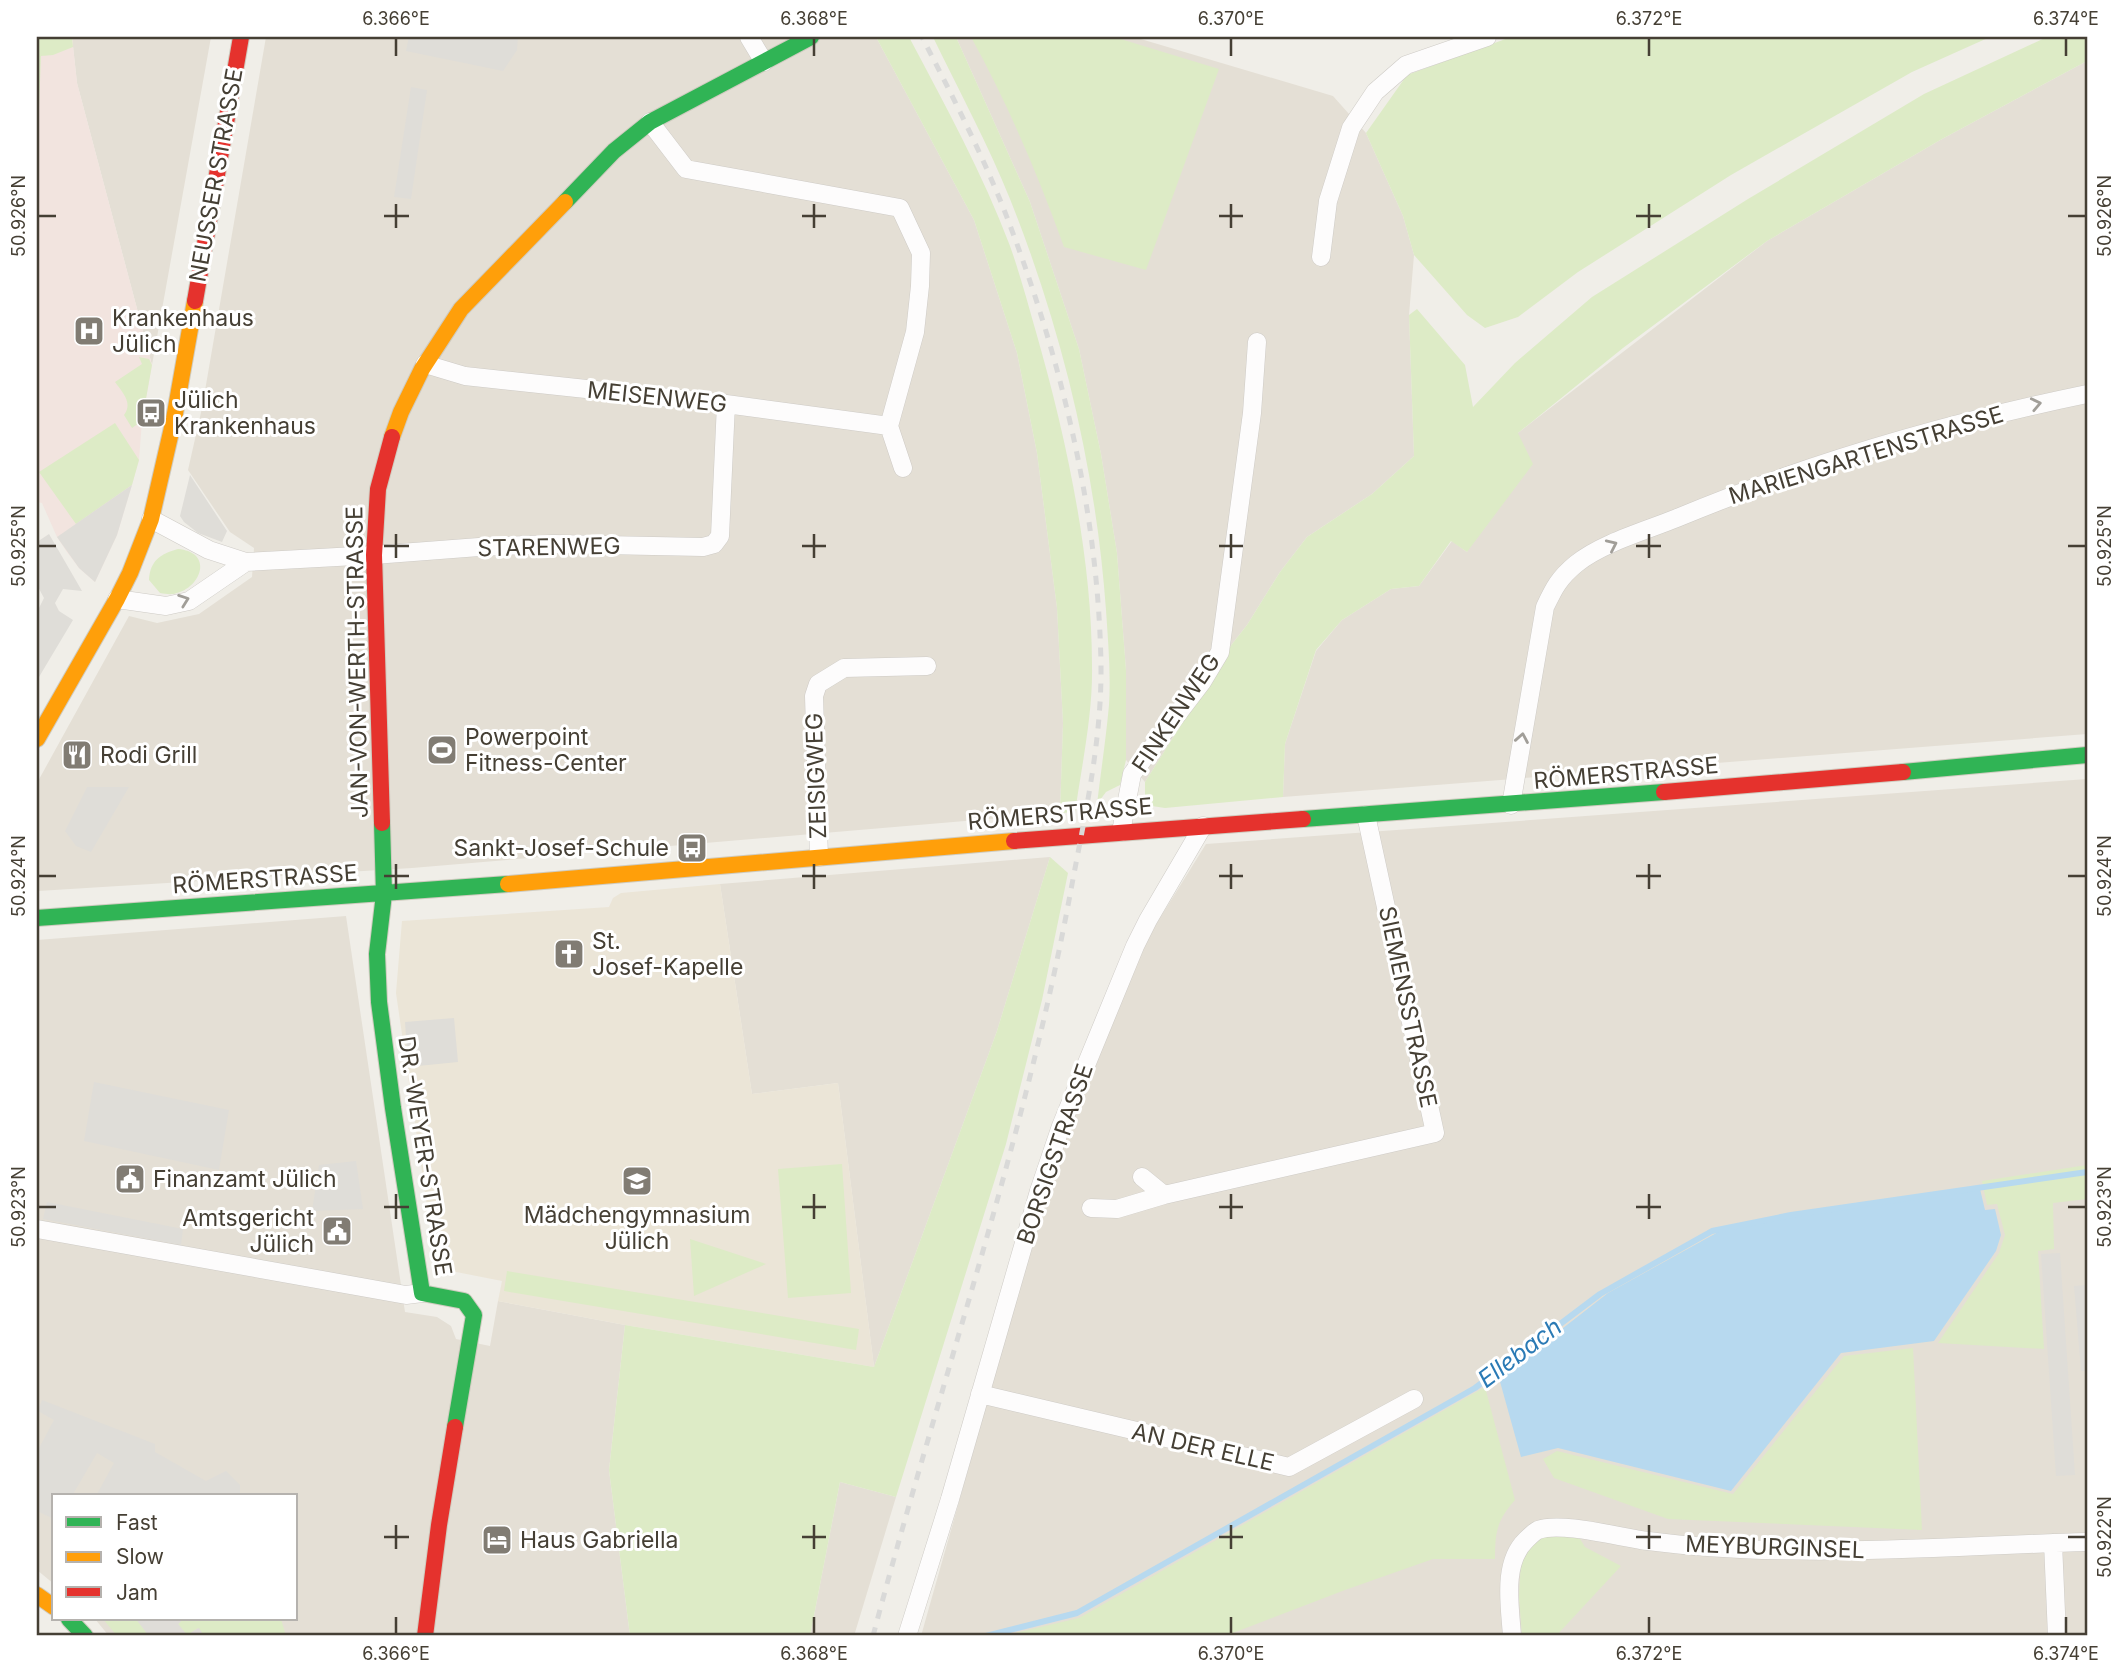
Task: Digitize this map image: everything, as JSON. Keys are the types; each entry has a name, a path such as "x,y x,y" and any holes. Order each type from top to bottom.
{"main road":[{"name":"NEUSSER STRASSE","path":"37,739 117,599 130,573 150,519 174,419 241,37"},
{"name":"JAN-VON-WERTH-STRASSE","path":"384,894 375,516 379,480 388,444 425,364 461,309 614,151 650,122 811,37"},
{"name":"RÖMERSTRASSE","path":"37,918 384,894 1121,832 1511,805 2087,755"},
{"name":"DR.-WEYER-STRASSE","path":"384,894 377,954 379,1002 422,1293 464,1301 474,1315 439,1525 425,1636"},
{"path":"37,911 56,916"},
{"path":"37,1595 52,1606"},
{"path":"70,1620 85,1636"}],"street":[{"path":"749,37 764,62"},
{"path":"1321,257 1328,201 1351,128 1375,92 1406,65 1488,37"},
{"path":"650,122 686,169 900,208 921,253 915,331 889,426 903,468"},
{"name":"FINKENWEG","path":"1121,832 1132,774 1202,682 1220,652 1252,413 1258,342"},
{"name":"MEISENWEG","path":"425,364 465,376 726,404 889,426"},
{"name":"MARIENGARTENSTRASSE","path":"1511,805 1545,607 1558,580 1578,562 1609,546 1737,493 1811,467 1920,434 2027,406 2087,394"},
{"name":"STARENWEG","path":"374,555 554,544 703,547 714,544 720,536 726,404"},
{"path":"150,519 209,550 246,562 374,555"},
{"path":"117,599 166,606 189,601 246,562"},
{"name":"ZEISIGWEG","path":"819,857 814,696 818,684 844,668 927,666"},
{"name":"SIEMENSSTRASSE","path":"1091,1208 1117,1209 1164,1195 1435,1133 1366,815"},
{"name":"BORSIGSTRASSE","path":"907,1636 950,1499 1039,1191 1061,1126 1139,937 1203,826"},
{"path":"1142,1177 1164,1195"},
{"path":"37,1228 406,1295 422,1293"},
{"name":"AN DER ELLE","path":"980,1394 1289,1467 1414,1399"},
{"path":"950,1499 960,1520"},
{"name":"MEYBURGINSEL","path":"1512,1636 1509,1592 1511,1571 1517,1549 1537,1530 1563,1528 1648,1541 1721,1548 1844,1551 2087,1542"},
{"path":"2053,1543 2057,1636"}],"shaded area":[{"name":"Krankenhaus Jülich","path":"37,37 72,37 77,83 152,365 142,421 139,460 117,535 95,582 79,568 67,552 42,503 37,502"},
{"path":"72,37 211,37 152,365 77,83"},
{"path":"266,37 876,37 974,220 1017,353 1037,453 1057,608 1063,723 1060,813 412,868 38,891 37,783 129,616 157,623 199,614 252,577 254,548 230,532 188,470 202,408"},
{"path":"409,37 518,37 517,50 503,71 406,51"},
{"path":"956,37 1134,37 1333,96 1366,133 1403,216 1414,255 1409,315 1414,456 1372,494 1307,537 1232,644 1145,782 1126,760 1126,670 1117,553 1101,454 1079,349 1030,202"},
{"path":"2087,61 2087,734 1283,797 1285,744 1316,651 1342,620 1391,589 1419,586 1452,541 1467,552 1518,433 1767,241 1942,139"},
{"path":"411,87 427,90 411,199 394,197"},
{"path":"190,475 227,531 222,542 198,533 180,516"},
{"path":"132,485 117,535 95,582 79,568 57,537"},
{"path":"49,534 82,591 63,589 55,603 59,611 73,620 39,677 37,612 44,598 37,585 37,542"},
{"path":"2087,779 2087,1636 921,1636 1041,1212 1068,1128 1142,951 1206,844"},
{"path":"87,787 129,787 91,852 76,846 65,831"},
{"path":"1050,857 997,1031 874,1367 838,1083 752,1094 720,884"},
{"name":"Mädchengymnasium Jülich","path":"720,884 752,1094 838,1083 874,1367 498,1301 502,1281 436,1268 396,993 402,921 609,907 613,898 621,893"},
{"path":"346,916 405,1312 437,1317 451,1326 456,1339 490,1346 498,1301 625,1325 609,1470 630,1636 109,1636 96,1620 298,1620 298,1494 52,1494 52,1582 37,1570 37,940"},
{"path":"454,1018 458,1062 408,1067 405,1022"},
{"path":"94,1082 229,1110 219,1170 84,1141"},
{"name":"Amtsgericht Jülich","path":"356,1161 363,1209 312,1211 319,1165"},
{"path":"47,1202 183,1229 181,1245 43,1219"},
{"path":"2060,1253 2075,1475 2056,1476 2041,1254"},
{"path":"2087,1285 2087,1371 2081,1371 2074,1286"},
{"path":"42,1400 155,1444 155,1452 206,1481 226,1471 240,1485 240,1494 97,1494 114,1463 97,1453 73,1494 52,1494 52,1518 37,1511 37,1452 54,1420 38,1411"},
{"path":"840,1482 896,1497 854,1636 810,1636"},
{"path":"137,1620 182,1620 178,1624 187,1635 199,1628 204,1636 149,1636"}],"green space":[{"path":"37,37 72,37 73,47 53,55 41,56 38,134"},
{"path":"876,37 909,37 950,114 976,166 1010,246 1047,372 1075,497 1091,624 1091,702 1075,812 1060,813 1063,723 1057,608 1037,453 1017,353 974,220"},
{"path":"933,37 956,37 1030,202 1079,349 1101,454 1117,553 1126,670 1126,760 1120,785 1106,792 1097,804 1109,705 1106,610 1094,505 1074,401 1046,298 1029,248 992,158"},
{"path":"971,37 1114,37 1219,69 1146,270 1064,247 1022,140"},
{"path":"1511,37 1990,37 1912,72 1731,175 1578,272 1518,317 1485,328 1467,315 1414,255 1403,216 1366,133 1407,75"},
{"path":"2047,37 2087,37 2087,61 1942,139 1767,241 1623,348 1518,433 1533,464 1467,552 1451,541 1419,586 1391,589 1342,620 1316,650 1285,744 1283,797 1165,808 1145,805 1145,782 1280,572 1307,537 1372,494 1414,456 1409,315 1417,309 1465,365 1473,407 1515,363 1592,297 1748,199 1924,94"},
{"path":"139,357 149,359 152,365 142,421 132,428 124,415 128,406 126,398 115,382 142,364"},
{"path":"115,423 139,460 132,485 76,524 39,472"},
{"path":"178,549 189,551 196,556 200,562 198,577 193,584 177,593 160,593 149,580 151,568 161,556"},
{"path":"1050,857 1068,873 1042,1000 1006,1144 896,1497 840,1482 810,1636 630,1636 609,1470 625,1325 874,1367 997,1031"},
{"path":"842,1164 851,1293 788,1298 778,1169"},
{"path":"2087,1165 2087,1199 2053,1203 2054,1249 2038,1251 2044,1349 1938,1343 1999,1253 2005,1235 1997,1204 1987,1205 1982,1181"},
{"path":"690,1239 766,1264 694,1296"},
{"path":"507,1271 859,1329 856,1350 504,1291"},
{"path":"1913,1348 1922,1530 1668,1519 1554,1478 1543,1459 1557,1451 1733,1494 1844,1356"},
{"path":"1485,1387 1515,1500 1498,1527 1495,1559 1433,1559 1225,1636 1002,1636 1079,1618"},
{"path":"1577,1534 1585,1547 1621,1566 1556,1636 1522,1636 1519,1597 1521,1559 1538,1535"},
{"path":"104,1620 137,1620 149,1636 117,1636"},
{"path":"182,1620 281,1620 286,1636 204,1636 198,1628 187,1635 178,1624"}],"water":[{"path":"1980,1189 1985,1210 1995,1209 2001,1235 1996,1251 1934,1341 1841,1353 1731,1491 1558,1448 1521,1457 1499,1378 1608,1293 1720,1231 1798,1216"}],"waterway":[{"name":"Ellebach","path":"986,1636 1077,1613 1475,1388 1600,1294 1712,1231 1791,1215 2087,1172"}],"railway":[{"path":"873,1636 1029,1082 1051,989 1086,809 1101,693 1098,605 1092,546 1072,429 1057,371 1041,314 1001,202 922,37"}],"traffic: fast":[{"path":"565,202 614,151 650,122 811,37"},
{"path":"1903,772 2087,755"},
{"path":"1303,819 1664,792"},
{"path":"382,823 384,894 377,954 379,1002 422,1293 464,1301 474,1315 455,1427"},
{"path":"37,918 508,884"},
{"path":"70,1620 85,1636"}],"traffic: slow":[{"path":"392,437 422,369 461,309 565,202"},
{"path":"37,739 117,599 151,519 174,419 195,301"},
{"path":"508,884 1014,841"},
{"path":"37,1595 52,1606"}],"traffic: jam":[{"path":"195,301 241,37"},
{"path":"382,823 374,555 378,489 392,437"},
{"path":"1664,792 1903,772"},
{"path":"1014,841 1303,819"},
{"path":"425,1636 455,1427"}],"place":[{"name":"Krankenhaus Jülich","path":"89,331"},
{"name":"Jülich Krankenhaus","path":"151,413"},
{"name":"Powerpoint Fitness-Center","path":"442,750"},
{"name":"Rodi Grill","path":"77,755"},
{"name":"Sankt-Josef-Schule","path":"692,848"},
{"name":"St. Josef-Kapelle","path":"569,954"},
{"name":"Finanzamt Jülich","path":"130,1179"},
{"name":"Mädchengymnasium Jülich","path":"637,1181"},
{"name":"Amtsgericht Jülich","path":"337,1231"},
{"name":"Haus Gabriella","path":"497,1540"}]}
